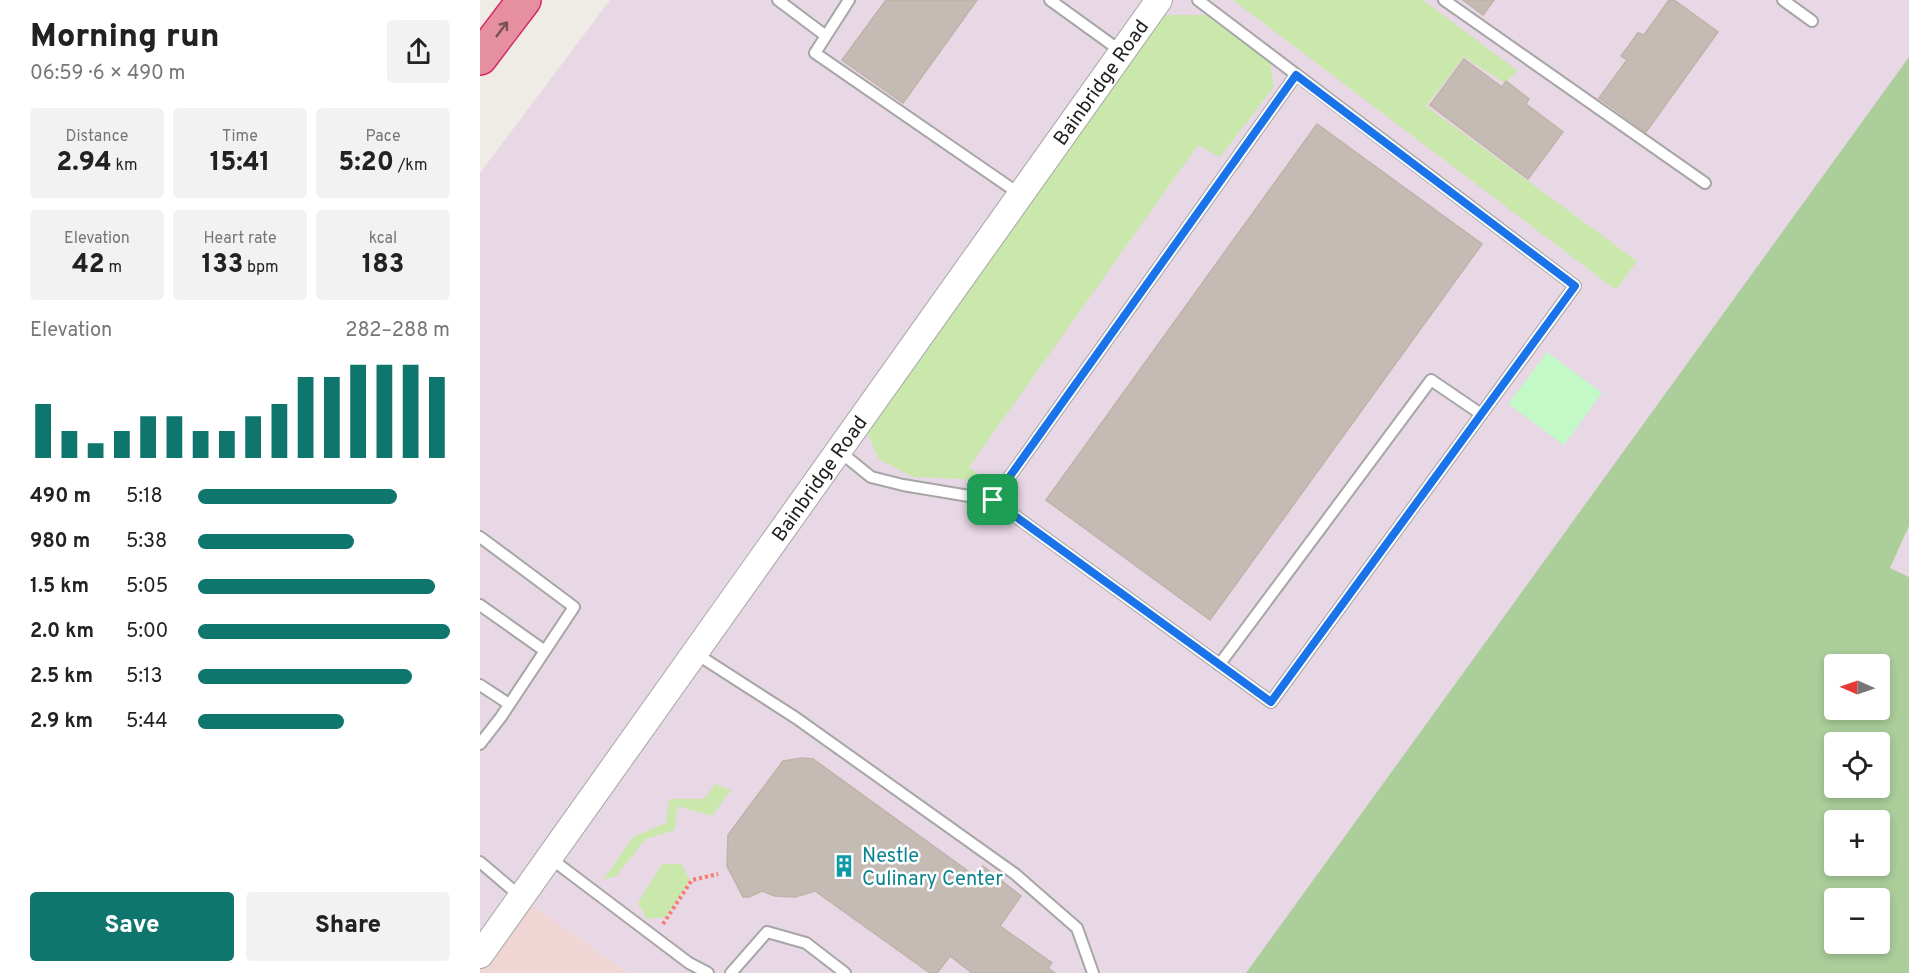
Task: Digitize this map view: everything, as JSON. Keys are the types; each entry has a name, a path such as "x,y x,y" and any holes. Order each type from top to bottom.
{"highway":[{"path":"480,58 525,0"}],"street":[{"name":"Bainbridge Road","path":"480,955 1122,52 1152,5"}],"lane":[{"path":"778,0 826,36"},
{"path":"849,0 815,53 1020,195"},
{"path":"1050,0 1122,52"},
{"path":"839,451 871,477 903,485 993,500 1271,702 1575,286 1198,0"},
{"path":"1444,0 1705,183"},
{"path":"1783,0 1812,21"},
{"path":"993,500 1296,75"},
{"path":"1219,664 1431,380 1481,414"},
{"path":"480,537 574,608 480,744"},
{"path":"480,605 545,651"},
{"path":"695,653 796,718 1015,874 1077,928 1093,973"},
{"path":"480,685 509,704"},
{"path":"550,858 689,963 708,973"},
{"path":"480,862 522,897"},
{"path":"731,973 767,932 806,943 845,973"}],"shaded area":[{"path":"610,0 1909,0 1909,70 1254,973 628,973 522,897 480,955 480,173"},
{"path":"1909,526 1909,577 1890,568"},
{"path":"522,897 628,973 480,973 480,955"}],"green space":[{"path":"1233,0 1423,0 1518,71 1505,83 1464,57 1426,106 1637,261 1616,290"},
{"path":"1148,15 1206,15 1270,63 1274,87 1220,157 1198,145 969,467 985,480 913,477 879,459 861,419"},
{"path":"1909,57 1909,526 1890,568 1909,577 1909,973 1246,973"},
{"path":"1547,352 1602,393 1564,445 1508,404"},
{"path":"715,784 731,790 712,816 677,806 675,830 646,839 616,876 603,880 633,837 666,823 669,799 704,799"},
{"path":"662,864 681,864 690,880 666,917 647,919 638,903"}],"building":[{"path":"886,0 977,0 903,103 842,60"},
{"path":"1463,0 1494,0 1483,15"},
{"path":"1669,0 1674,0 1718,32 1646,132 1599,98 1627,60 1621,56 1638,33 1644,35"},
{"path":"1464,59 1502,87 1506,81 1529,99 1526,104 1563,132 1528,179 1430,105"},
{"path":"1317,124 1482,244 1210,620 1046,500"},
{"name":"Nestle Culinary Center","path":"813,759 975,876 983,866 1021,896 1000,926 1052,963 1048,968 1055,973 972,973 950,956 937,973 930,973 815,891 795,897 775,896 762,891 749,897 743,897 727,866 728,835 783,761"}],"place":[{"name":"Nestle Culinary Center","path":"844,866"}],"route":[{"path":"1296,75 1575,286 1271,702 993,500 1296,75"}]}
